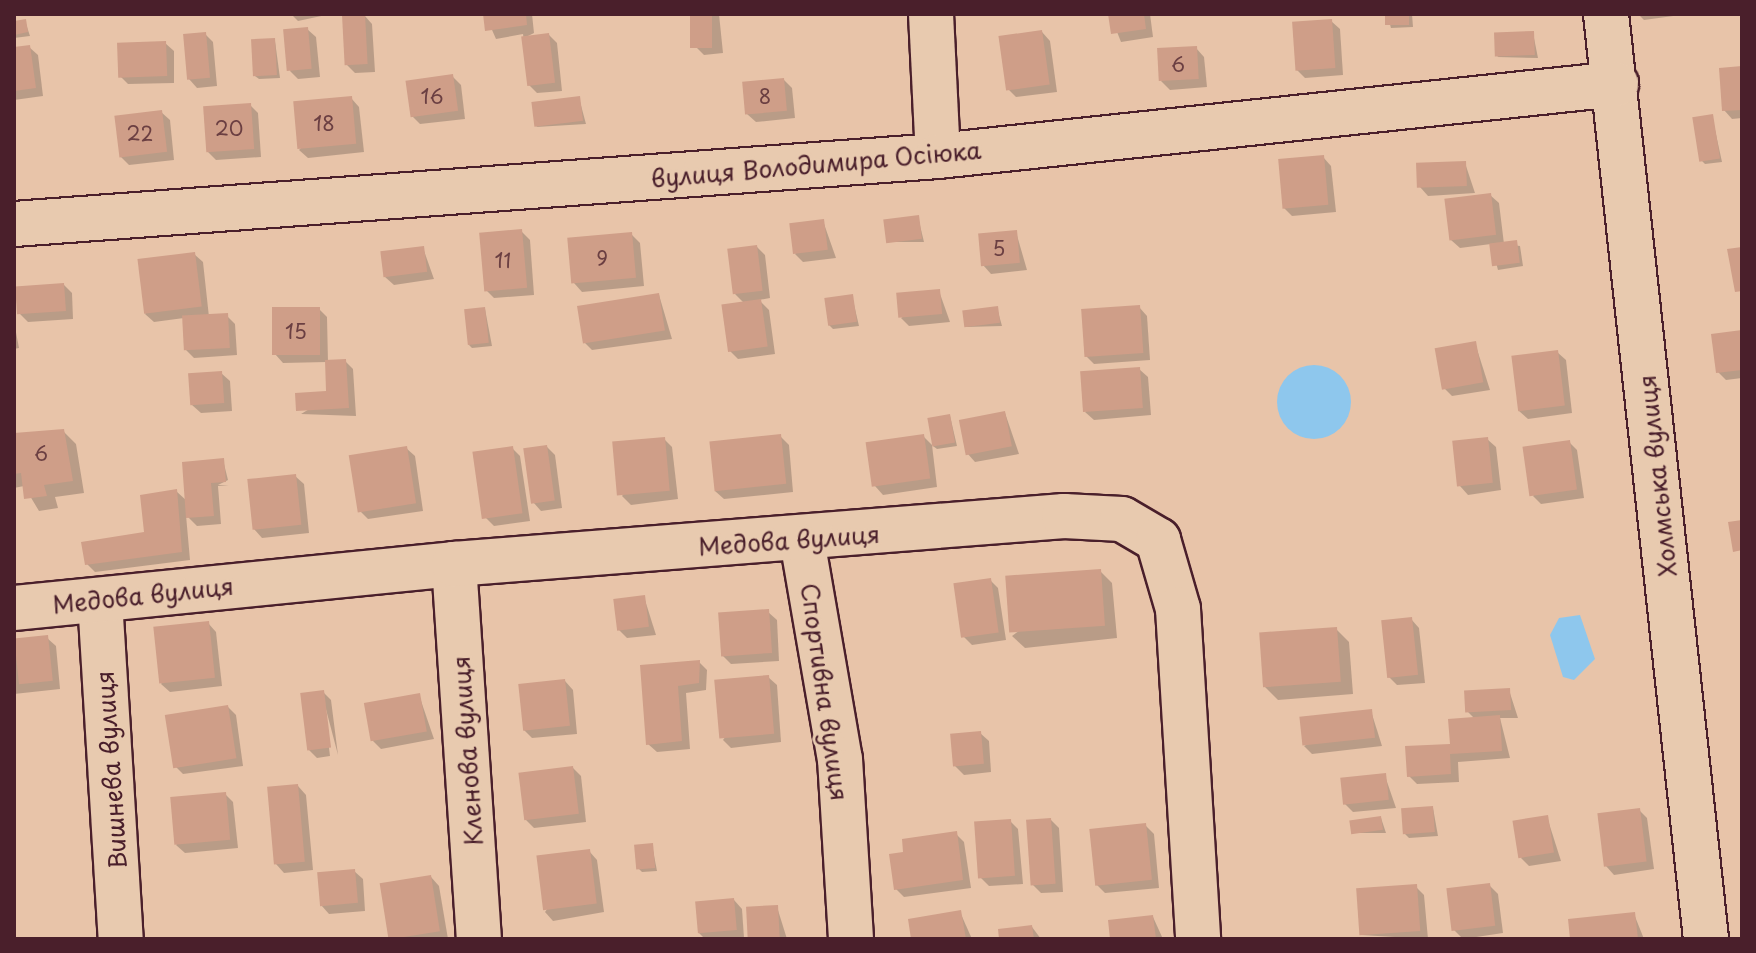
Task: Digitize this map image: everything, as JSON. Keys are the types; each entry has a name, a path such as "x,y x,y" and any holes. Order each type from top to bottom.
{"street":[{"path":"931,14 938,156"},
{"name":"Холмська вулиця","path":"1606,14 1616,84 1706,939"},
{"name":"вулиця Володимира Осіюка","path":"14,224 938,156 1616,84"},
{"name":"Медова вулиця","path":"14,608 454,564 802,540 1064,516 1122,519 1158,540 1178,609 1198,939"},
{"name":"Спортивна вулиця","path":"802,540 840,759 851,939"},
{"name":"Кленова вулиця","path":"454,564 479,939"},
{"name":"Вишнева вулиця","path":"100,600 121,939"}],"water":[{"path":"1314,365 1328,368 1340,376 1348,388 1351,402 1348,416 1340,428 1328,436 1314,439 1300,436 1288,428 1280,416 1277,402 1280,388 1288,376 1300,368"},
{"path":"1580,615 1595,659 1574,680 1563,677 1550,635 1559,618"}],"building":[{"path":"365,14 368,64 345,65 342,15"},
{"path":"483,14 526,14 527,25 485,31"},
{"path":"690,14 712,14 712,48 690,48"},
{"path":"1108,14 1144,14 1146,29 1111,34"},
{"path":"1385,14 1409,14 1409,25 1385,25"},
{"path":"26,19 28,32 14,35 14,21"},
{"path":"1332,19 1335,68 1296,71 1292,22"},
{"path":"308,27 312,69 287,71 283,29"},
{"path":"1042,30 1050,84 1006,91 998,36"},
{"path":"1534,31 1535,55 1495,56 1494,32"},
{"path":"206,32 210,78 187,80 183,34"},
{"path":"549,33 555,83 527,86 521,36"},
{"path":"275,38 277,75 253,76 251,39"},
{"path":"166,41 167,76 118,78 117,43"},
{"path":"30,45 36,88 14,91 14,47"},
{"path":"1197,46 1199,79 1159,81 1157,48"},
{"path":"1742,66 1742,110 1722,111 1719,68"},
{"path":"453,74 458,111 411,117 405,81"},
{"path":"784,78 787,111 745,115 742,82"},
{"path":"352,96 356,144 297,149 293,101"},
{"path":"580,96 583,121 534,127 531,102"},
{"path":"251,103 254,149 206,152 203,106"},
{"path":"162,110 167,152 119,158 114,116"},
{"path":"1713,114 1720,158 1699,162 1692,117"},
{"path":"1324,155 1328,205 1283,209 1278,159"},
{"path":"1466,161 1467,186 1417,188 1416,163"},
{"path":"1491,193 1496,235 1449,240 1444,199"},
{"path":"919,215 922,239 886,243 883,219"},
{"path":"824,219 828,250 793,254 789,223"},
{"path":"522,229 527,288 484,292 479,233"},
{"path":"1017,230 1020,263 981,266 978,233"},
{"path":"632,232 636,278 571,283 567,238"},
{"path":"1517,240 1520,263 1492,266 1489,243"},
{"path":"757,245 763,291 733,294 727,249"},
{"path":"424,246 427,272 383,277 380,251"},
{"path":"1742,247 1742,291 1735,292 1727,249"},
{"path":"195,252 202,307 144,314 137,259"},
{"path":"64,283 66,311 17,314 15,286"},
{"path":"940,289 942,314 898,318 896,293"},
{"path":"659,293 665,331 583,344 577,306"},
{"path":"853,294 857,322 828,326 824,298"},
{"path":"761,299 768,347 728,352 721,305"},
{"path":"1140,305 1143,353 1084,357 1081,309"},
{"path":"998,306 1000,323 964,327 962,310"},
{"path":"272,307 320,307 320,355 272,355"},
{"path":"485,307 489,343 468,345 464,309"},
{"path":"228,313 230,348 184,350 182,315"},
{"path":"1742,330 1742,370 1716,373 1711,334"},
{"path":"1476,341 1483,382 1442,390 1435,348"},
{"path":"1558,350 1565,406 1518,411 1511,356"},
{"path":"346,359 349,408 296,411 295,393 326,391 325,360"},
{"path":"1140,367 1143,408 1083,412 1080,371"},
{"path":"222,371 224,403 190,405 188,373"},
{"path":"1005,411 1012,446 966,455 959,420"},
{"path":"950,414 955,443 932,447 927,418"},
{"path":"64,429 73,481 44,485 47,496 24,499 21,473 14,474 14,433"},
{"path":"781,434 786,484 715,491 709,442"},
{"path":"924,434 930,479 872,487 866,442"},
{"path":"665,437 670,491 617,495 612,442"},
{"path":"1488,437 1493,483 1457,487 1452,441"},
{"path":"1570,440 1577,490 1529,496 1522,447"},
{"path":"547,445 555,500 531,504 523,448"},
{"path":"407,446 416,503 358,513 349,455"},
{"path":"513,446 522,513 482,519 472,452"},
{"path":"224,458 226,482 211,483 214,516 186,518 182,462"},
{"path":"296,474 301,525 253,530 247,479"},
{"path":"177,489 182,552 85,565 81,542 144,532 140,495"},
{"path":"1742,520 1742,550 1733,552 1728,522"},
{"path":"1101,569 1105,626 1009,633 1005,576"},
{"path":"991,578 999,632 961,638 953,583"},
{"path":"645,595 649,627 617,631 613,599"},
{"path":"769,609 772,653 721,656 718,613"},
{"path":"1412,617 1418,675 1387,678 1381,620"},
{"path":"209,621 215,678 159,684 153,627"},
{"path":"1337,627 1341,682 1263,687 1259,632"},
{"path":"48,635 53,681 19,684 14,639"},
{"path":"700,660 699,683 678,686 682,741 646,745 640,665"},
{"path":"769,675 774,734 719,739 714,680"},
{"path":"565,679 570,726 523,731 518,684"},
{"path":"1510,688 1511,710 1465,712 1464,690"},
{"path":"324,690 331,748 307,750 300,693"},
{"path":"420,693 427,731 371,741 364,703"},
{"path":"228,705 236,758 173,768 165,715"},
{"path":"1372,709 1375,738 1302,745 1299,717"},
{"path":"1500,715 1502,751 1450,754 1451,774 1407,777 1405,746 1450,744 1448,719"},
{"path":"981,731 984,764 953,767 950,734"},
{"path":"573,766 579,814 524,820 518,773"},
{"path":"1386,773 1389,800 1343,805 1340,778"},
{"path":"298,784 305,862 274,864 267,787"},
{"path":"226,792 230,840 174,845 170,797"},
{"path":"1433,806 1435,832 1403,834 1401,808"},
{"path":"1640,808 1647,862 1604,867 1597,813"},
{"path":"1548,815 1554,853 1518,858 1512,821"},
{"path":"1381,816 1383,830 1351,834 1349,820"},
{"path":"1051,818 1056,884 1031,886 1026,820"},
{"path":"1011,819 1015,876 978,878 974,822"},
{"path":"1146,823 1152,880 1095,886 1089,829"},
{"path":"957,831 963,880 894,890 889,854 903,852 902,839"},
{"path":"653,843 655,868 636,870 634,845"},
{"path":"590,849 597,904 543,910 536,856"},
{"path":"355,869 358,903 320,906 317,872"},
{"path":"431,875 440,931 388,939 380,883"},
{"path":"1490,883 1495,926 1452,931 1446,888"},
{"path":"1417,884 1420,931 1359,935 1356,888"},
{"path":"734,898 737,930 698,933 695,901"},
{"path":"778,905 780,939 748,939 746,907"},
{"path":"961,910 966,939 911,939 908,919"},
{"path":"1635,912 1638,939 1570,939 1568,919"},
{"path":"1153,915 1156,939 1110,939 1108,920"},
{"path":"1032,925 1034,939 999,939 998,929"}]}
